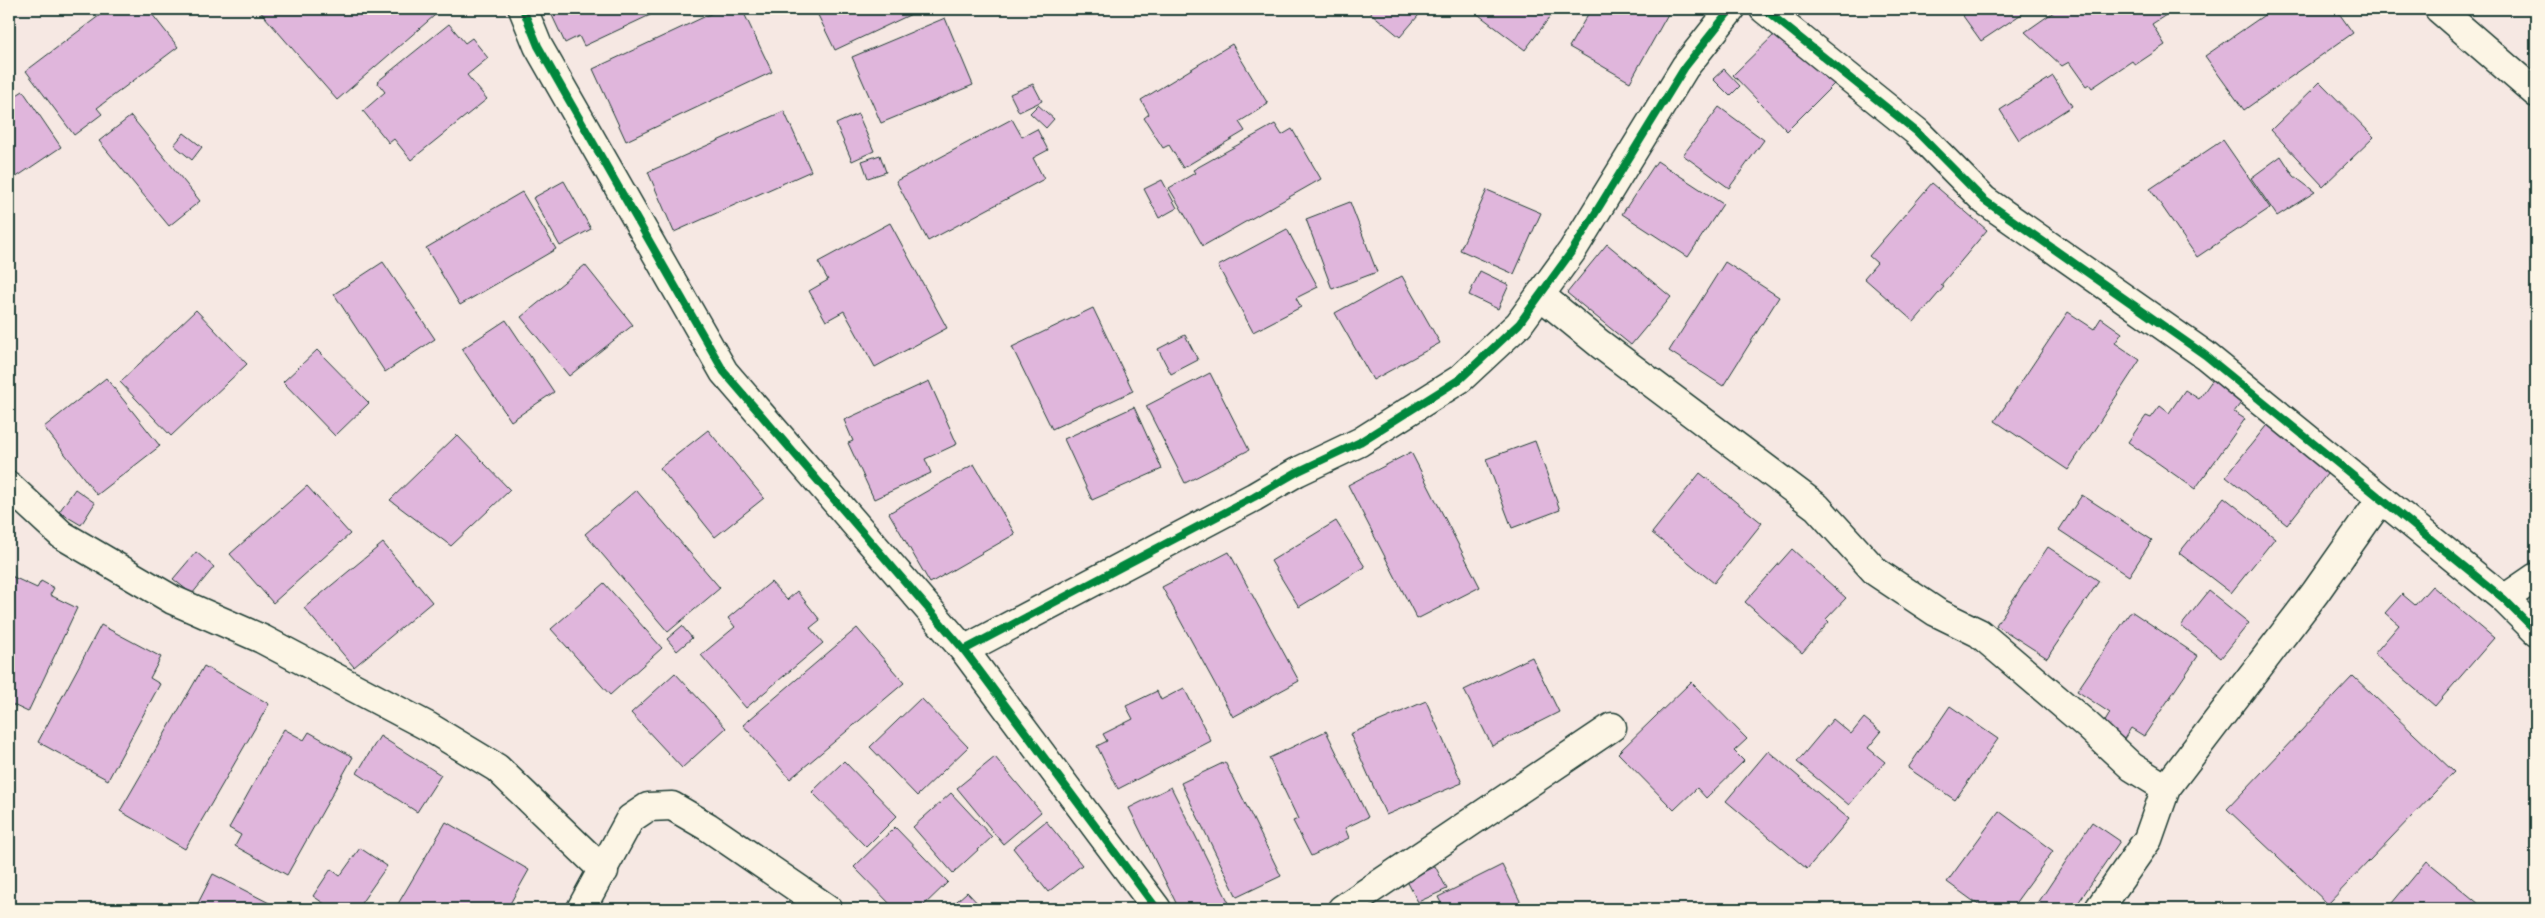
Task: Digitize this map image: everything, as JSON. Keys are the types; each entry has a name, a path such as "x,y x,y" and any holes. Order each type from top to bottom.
{"street":[{"path":"523,9 538,46 724,372 964,650 1157,909"},
{"path":"964,650 1254,497 1296,472 1360,442 1460,379 1519,324 1572,251 1685,67 1731,9"},
{"path":"1764,9 1917,132 1984,200 2205,355 2504,599 2536,632"},
{"path":"2439,9 2536,93"},
{"path":"1540,295 1600,344 1817,507 1876,572 1936,612 1979,633 2087,725 2132,767 2166,788"},
{"path":"9,486 62,535 173,600 262,639 429,726 497,768 604,871"},
{"path":"2099,909 2148,839 2166,788 2315,593 2381,499"},
{"path":"2504,599 2536,577"},
{"path":"1342,909 1612,727"},
{"path":"581,909 604,871 630,819 648,807 672,806 708,827 828,909"}],"building":[{"path":"108,9 148,9 178,47 97,108 102,114 74,135 26,71"},
{"path":"258,9 442,9 337,100"},
{"path":"549,9 663,9 584,46 579,36 565,43"},
{"path":"721,9 742,9 772,72 626,141 593,69"},
{"path":"815,9 920,9 920,10 835,50"},
{"path":"1366,9 1424,9 1400,37"},
{"path":"1471,9 1556,9 1525,50"},
{"path":"1591,9 1659,9 1668,14 1630,82 1569,47"},
{"path":"1958,9 2029,9 1981,41"},
{"path":"2058,9 2161,9 2166,15 2152,24 2165,45 2135,65 2132,61 2092,88 2089,84 2086,86 2069,62 2062,66 2025,32"},
{"path":"2273,9 2336,9 2353,33 2244,110 2205,56"},
{"path":"945,18 973,85 881,123 852,57"},
{"path":"449,24 465,43 472,38 488,58 467,75 487,99 411,160 394,139 389,143 363,111 385,92 377,82"},
{"path":"1780,29 1834,84 1787,131 1733,75"},
{"path":"1232,44 1268,104 1239,122 1245,131 1183,168 1169,145 1163,148 1144,118 1149,114 1141,100"},
{"path":"1724,69 1740,86 1730,96 1713,79"},
{"path":"2053,76 2072,106 2019,140 2000,110"},
{"path":"2320,82 2374,137 2323,186 2271,130"},
{"path":"1033,84 1042,101 1019,112 1010,94"},
{"path":"23,91 61,147 9,182 9,100"},
{"path":"1038,105 1054,119 1046,128 1030,113"},
{"path":"1719,107 1764,140 1729,188 1683,155"},
{"path":"784,111 811,171 674,232 648,172"},
{"path":"858,114 874,151 852,161 836,124"},
{"path":"131,116 200,201 169,226 99,141"},
{"path":"1012,119 1022,137 1037,129 1048,150 1033,158 1044,179 928,241 896,181"},
{"path":"1275,124 1282,135 1292,129 1321,179 1203,246 1169,188 1195,173 1193,170"},
{"path":"184,133 202,147 192,160 174,145"},
{"path":"2223,140 2270,208 2197,257 2150,189"},
{"path":"880,155 886,172 868,178 862,161"},
{"path":"2281,156 2294,176 2315,192 2277,216 2251,178"},
{"path":"1657,161 1723,204 1688,257 1622,214"},
{"path":"1162,180 1177,208 1159,218 1144,189"},
{"path":"564,181 591,229 560,246 533,198"},
{"path":"1932,183 1987,230 1941,285 1944,287 1914,322 1864,278 1877,263 1869,256"},
{"path":"1487,190 1541,213 1514,274 1460,250"},
{"path":"522,192 556,249 460,305 426,248"},
{"path":"1350,202 1377,272 1332,289 1306,219"},
{"path":"890,223 947,328 875,367 844,311 826,321 809,291 828,280 818,262"},
{"path":"1287,229 1318,287 1296,298 1301,307 1253,332 1218,266"},
{"path":"1607,244 1671,297 1631,345 1567,293"},
{"path":"383,262 435,339 385,372 334,294"},
{"path":"1725,262 1779,297 1723,386 1669,351"},
{"path":"585,265 633,325 569,376 521,317"},
{"path":"1480,271 1509,285 1498,309 1469,295"},
{"path":"1402,276 1440,343 1373,380 1335,313"},
{"path":"1093,308 1133,391 1052,429 1012,347"},
{"path":"196,310 247,364 171,436 120,382"},
{"path":"2068,312 2094,329 2101,318 2122,333 2115,343 2140,360 2068,470 1995,421"},
{"path":"506,320 554,392 511,421 462,349"},
{"path":"1185,335 1198,360 1171,374 1158,349"},
{"path":"317,350 369,403 335,436 283,382"},
{"path":"1210,373 1249,450 1185,483 1146,406"},
{"path":"106,378 160,446 97,495 44,427"},
{"path":"2213,379 2243,400 2234,412 2245,419 2195,489 2128,442 2146,416 2151,418 2160,406 2169,413 2185,390 2199,399"},
{"path":"929,381 957,444 925,459 931,473 874,499 848,443 853,441 844,420"},
{"path":"1134,407 1162,469 1092,500 1064,439"},
{"path":"2270,421 2331,469 2287,525 2226,476"},
{"path":"708,430 764,498 715,537 660,468"},
{"path":"457,435 510,490 451,546 390,500"},
{"path":"1535,441 1560,510 1512,528 1486,459"},
{"path":"1411,452 1480,587 1417,619 1348,485"},
{"path":"974,464 1015,534 930,583 889,513"},
{"path":"1700,473 1762,523 1714,583 1652,533"},
{"path":"307,486 350,534 273,603 230,554"},
{"path":"75,489 95,503 81,525 59,512"},
{"path":"636,490 720,588 668,632 585,534"},
{"path":"2082,495 2152,540 2129,576 2059,530"},
{"path":"2224,497 2275,538 2231,593 2179,553"},
{"path":"1336,521 1365,567 1299,607 1271,561"},
{"path":"383,543 432,602 354,667 304,608"},
{"path":"2048,547 2099,581 2047,658 1996,625"},
{"path":"1792,549 1846,598 1826,619 1829,622 1802,653 1745,602"},
{"path":"196,552 214,567 192,594 173,579"},
{"path":"1229,552 1299,681 1233,717 1162,587"},
{"path":"9,575 37,588 41,581 54,588 50,595 77,608 28,712 9,703"},
{"path":"771,582 787,600 797,591 820,620 810,628 823,643 746,708 701,655 735,627 728,618"},
{"path":"604,583 662,648 610,695 551,629"},
{"path":"2432,586 2494,638 2435,706 2374,654 2399,625 2385,613 2402,594 2415,605"},
{"path":"2209,591 2249,623 2221,658 2181,626"},
{"path":"2131,611 2198,656 2144,736 2131,728 2124,739 2103,725 2110,713 2077,691"},
{"path":"101,625 161,657 150,678 160,684 108,780 38,742"},
{"path":"682,626 692,638 677,651 667,639"},
{"path":"857,628 904,683 790,779 743,725"},
{"path":"1532,657 1559,712 1492,746 1464,690"},
{"path":"204,666 269,704 185,849 120,811"},
{"path":"675,673 726,728 682,768 631,713"},
{"path":"2353,676 2454,772 2328,904 2227,809"},
{"path":"1691,682 1747,739 1734,751 1744,761 1706,798 1697,788 1674,810 1618,753"},
{"path":"1184,688 1211,741 1118,789 1097,746 1107,741 1103,734 1133,719 1126,706 1157,691 1161,700"},
{"path":"921,698 968,747 917,796 870,747"},
{"path":"1426,701 1462,783 1386,815 1350,734"},
{"path":"1950,706 1998,739 1955,800 1908,768"},
{"path":"1864,718 1881,732 1868,748 1885,762 1849,805 1797,762 1833,719 1851,734"},
{"path":"284,729 304,740 309,732 353,757 287,875 235,846 241,835 229,828"},
{"path":"1326,731 1368,817 1345,828 1349,838 1311,856 1293,821 1298,819 1269,758"},
{"path":"380,736 441,775 417,812 357,773"},
{"path":"1768,751 1849,819 1807,869 1726,801"},
{"path":"995,757 1041,812 1003,844 957,788"},
{"path":"844,761 897,816 866,847 812,792"},
{"path":"1225,762 1281,876 1237,897 1181,783"},
{"path":"1171,787 1229,903 1216,909 1179,909 1129,808"},
{"path":"951,793 992,837 953,873 913,827"},
{"path":"1999,811 2053,851 2011,909 1984,909 1947,882"},
{"path":"1046,821 1082,865 1048,892 1013,848"},
{"path":"446,822 529,870 507,909 395,909"},
{"path":"2092,822 2120,841 2074,909 2034,909"},
{"path":"895,827 948,882 920,909 895,909 854,867"},
{"path":"360,848 387,866 357,909 332,909 313,896 331,869 340,876"},
{"path":"2427,861 2485,909 2387,909"},
{"path":"1502,865 1524,909 1444,909 1438,897"},
{"path":"1435,866 1447,889 1418,902 1407,881"},
{"path":"213,874 275,906 273,909 195,909"},
{"path":"967,892 983,909 948,909"}],"cycle path":[{"path":"523,9 538,46 724,372 964,650 1157,909"},
{"path":"964,650 1254,497 1297,472 1360,442 1460,379 1519,324 1572,251 1685,67 1731,9"},
{"path":"1764,9 1917,132 1984,200 2205,355 2504,599 2536,631"}]}
